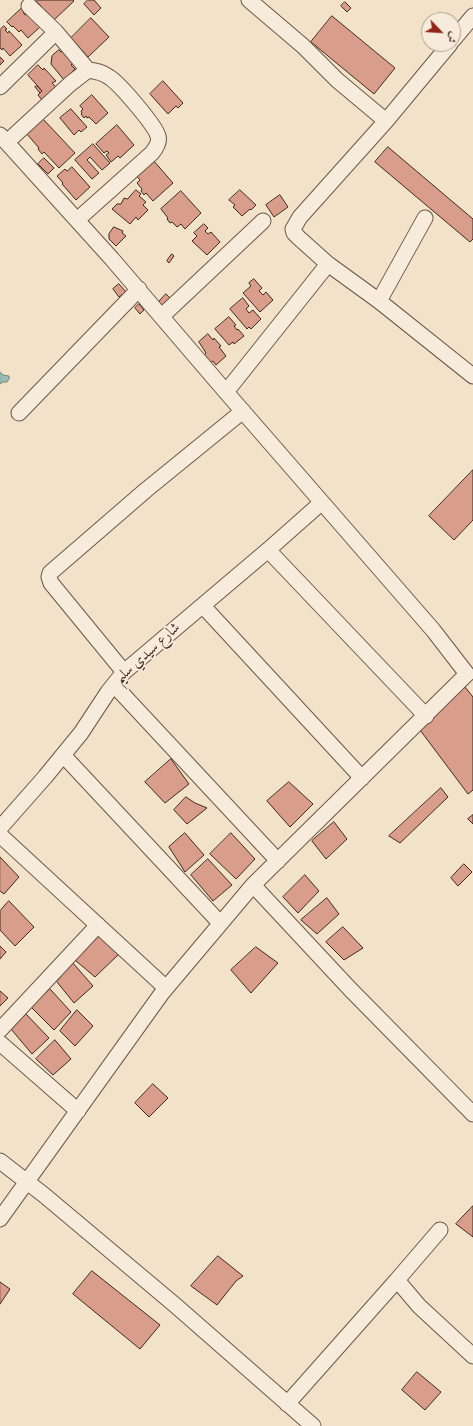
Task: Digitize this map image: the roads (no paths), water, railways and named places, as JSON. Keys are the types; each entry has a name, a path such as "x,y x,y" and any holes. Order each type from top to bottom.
{"street":[{"path":"249,0 303,46 337,80 386,121"},
{"path":"29,6 56,32 88,70 100,72 109,77 130,98 158,136 158,145 152,153 77,220"},
{"path":"461,30 473,16"},
{"path":"0,87 56,32"},
{"path":"443,52 386,121 300,217 293,230 294,233 328,264 379,301 473,376"},
{"path":"0,1219 166,988 253,885 426,716 470,678 433,630 321,503 139,289 3,139 88,70"},
{"path":"379,301 425,218"},
{"path":"162,316 263,221"},
{"path":"226,392 328,264"},
{"path":"20,413 139,289"},
{"path":"124,672 51,583 49,577 50,573 141,495 243,412"},
{"name":"شارع سيدي سليم","path":"3,818 63,755 81,733 94,711 124,672 203,606 321,503"},
{"path":"268,550 426,716"},
{"path":"203,606 362,778"},
{"path":"114,685 278,861"},
{"path":"63,755 220,923"},
{"path":"0,835 166,988"},
{"path":"253,885 350,989 473,1114"},
{"path":"0,1030 98,925"},
{"path":"0,1043 78,1111"},
{"path":"0,1161 175,1305 313,1426"},
{"path":"287,1404 440,1230"},
{"path":"397,1280 419,1306 473,1356"}],"water":[{"path":"0,372 3,375 9,376 7,382 0,384"}]}
